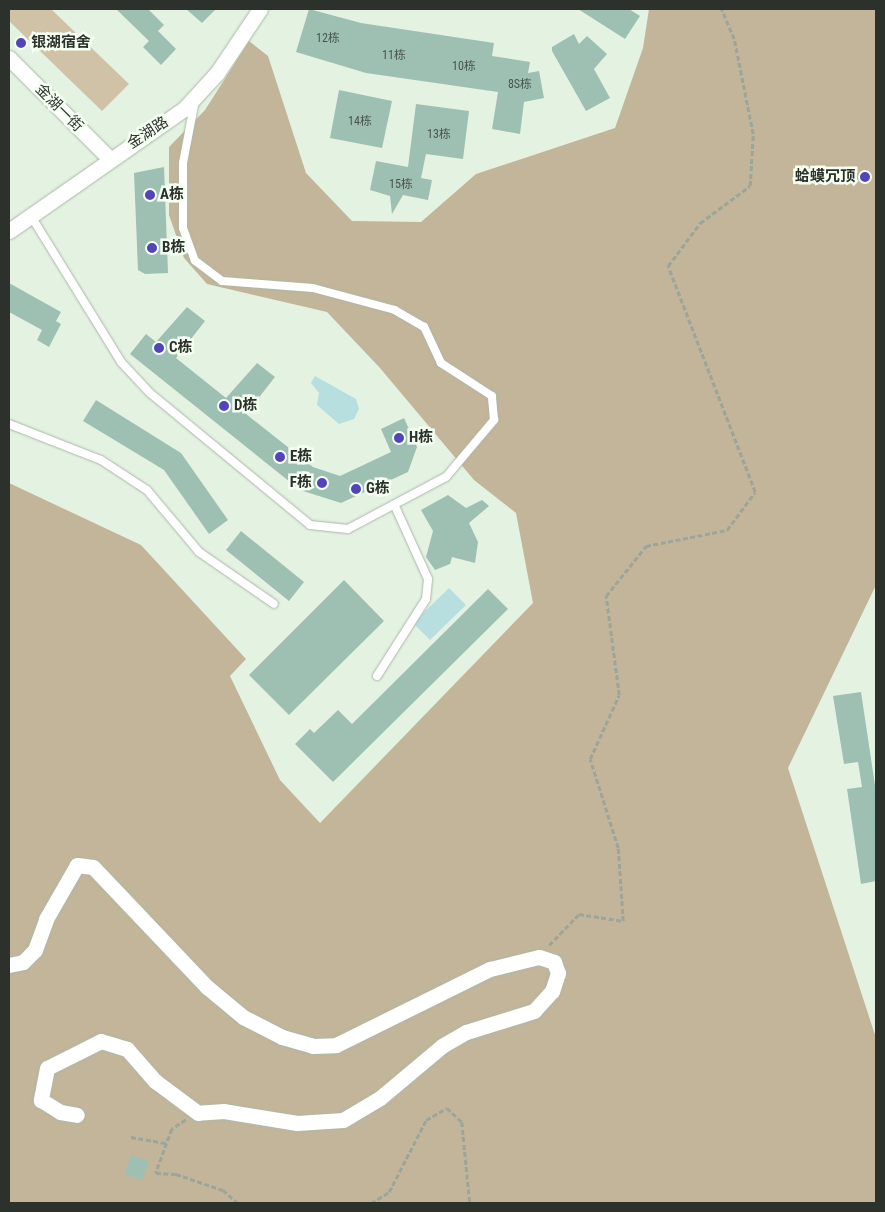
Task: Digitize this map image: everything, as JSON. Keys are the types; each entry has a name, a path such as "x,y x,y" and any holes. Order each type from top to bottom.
{"street":[{"name":"金湖路","path":"9,231 109,158 196,98 260,9"},
{"name":"金湖一街","path":"9,58 109,158"},
{"path":"9,965 23,962 34,950 46,919 77,865 93,868 207,987 244,1017 282,1037 313,1046 336,1045 462,981 540,957 554,962 558,973 552,991 534,1011 466,1032 442,1046 380,1098 343,1120 297,1123 224,1111 198,1114 155,1081 127,1049 101,1040 47,1068 41,1100 60,1112 77,1115"}],"lane":[{"path":"31,216 121,362 150,393 310,525 348,529 446,477 494,420 492,396 441,363 424,327 395,310 313,288 222,282 195,261 183,228 183,163 196,98"},
{"path":"9,424 101,460 148,490 199,552 274,604"},
{"path":"377,676 426,599 428,579 394,504"}],"path":[{"path":"540,957 579,914 623,921 618,848 590,759 619,695 606,596 646,546 726,530 755,492 668,266 700,223 750,186 753,134 734,39 721,9"},
{"path":"371,1203 392,1187 426,1120 447,1108 462,1122 470,1203"},
{"path":"172,1129 165,1143 156,1173 176,1174 223,1190 238,1203"},
{"path":"131,1137 165,1143"}],"shaded area":[{"path":"9,9 51,9 129,84 102,111 9,21"},
{"path":"649,9 876,9 876,585 788,768 876,1038 876,1203 9,1203 9,483 141,545 246,659 230,676 280,780 320,823 533,603 516,513 474,480 380,368 327,312 207,284 184,258 169,215 169,147 205,110 249,41 268,56 306,173 352,221 421,222 476,174 615,128 643,48"}],"water":[{"path":"315,376 356,399 359,409 354,419 339,424 317,405 319,393 311,383"},
{"path":"449,588 466,605 430,640 413,623"}],"building":[{"path":"116,9 148,9 164,25 158,31 176,49 161,65 143,47 149,41"},
{"path":"186,9 216,9 202,23"},
{"path":"309,9 361,23 494,43 492,56 530,62 528,73 539,71 544,98 524,102 520,134 492,129 498,92 366,73 296,52"},
{"path":"578,9 629,9 640,16 625,39"},
{"path":"574,34 579,44 587,36 607,54 594,69 610,98 586,111 552,51 552,47"},
{"path":"339,90 392,101 382,148 330,138"},
{"path":"416,104 469,111 463,159 426,154 421,178 432,180 428,200 403,195 392,214 390,196 370,190 376,161 408,167"},
{"path":"164,167 168,273 145,274 138,270 134,173"},
{"path":"9,283 61,312 56,321 61,324 49,347 37,340 42,330 9,312"},
{"path":"187,307 205,321 176,358 226,398 257,363 275,377 246,414 313,467 340,476 391,452 381,429 404,418 417,447 408,472 341,503 300,490 130,354 146,334 156,342"},
{"path":"96,400 181,453 228,520 209,534 164,470 83,421"},
{"path":"448,495 466,508 482,500 489,506 469,523 478,542 475,563 452,557 450,564 435,570 426,557 433,531 421,510"},
{"path":"241,531 304,582 289,601 226,550"},
{"path":"344,580 384,621 289,715 249,675"},
{"path":"488,589 508,609 333,782 295,744 310,729 314,733 338,710 352,724"},
{"path":"861,692 876,792 876,881 861,884 847,789 862,787 858,762 844,764 833,696"},
{"path":"131,1155 149,1161 142,1180 125,1174"}],"place":[{"name":"银湖宿舍","path":"21,43"},
{"name":"蛤蟆冗顶","path":"865,177"},
{"name":"A栋","path":"150,195"},
{"name":"B栋","path":"152,248"},
{"name":"C栋","path":"159,348"},
{"name":"D栋","path":"224,406"},
{"name":"H栋","path":"399,438"},
{"name":"E栋","path":"280,457"},
{"name":"F栋","path":"322,483"},
{"name":"G栋","path":"356,489"}]}
